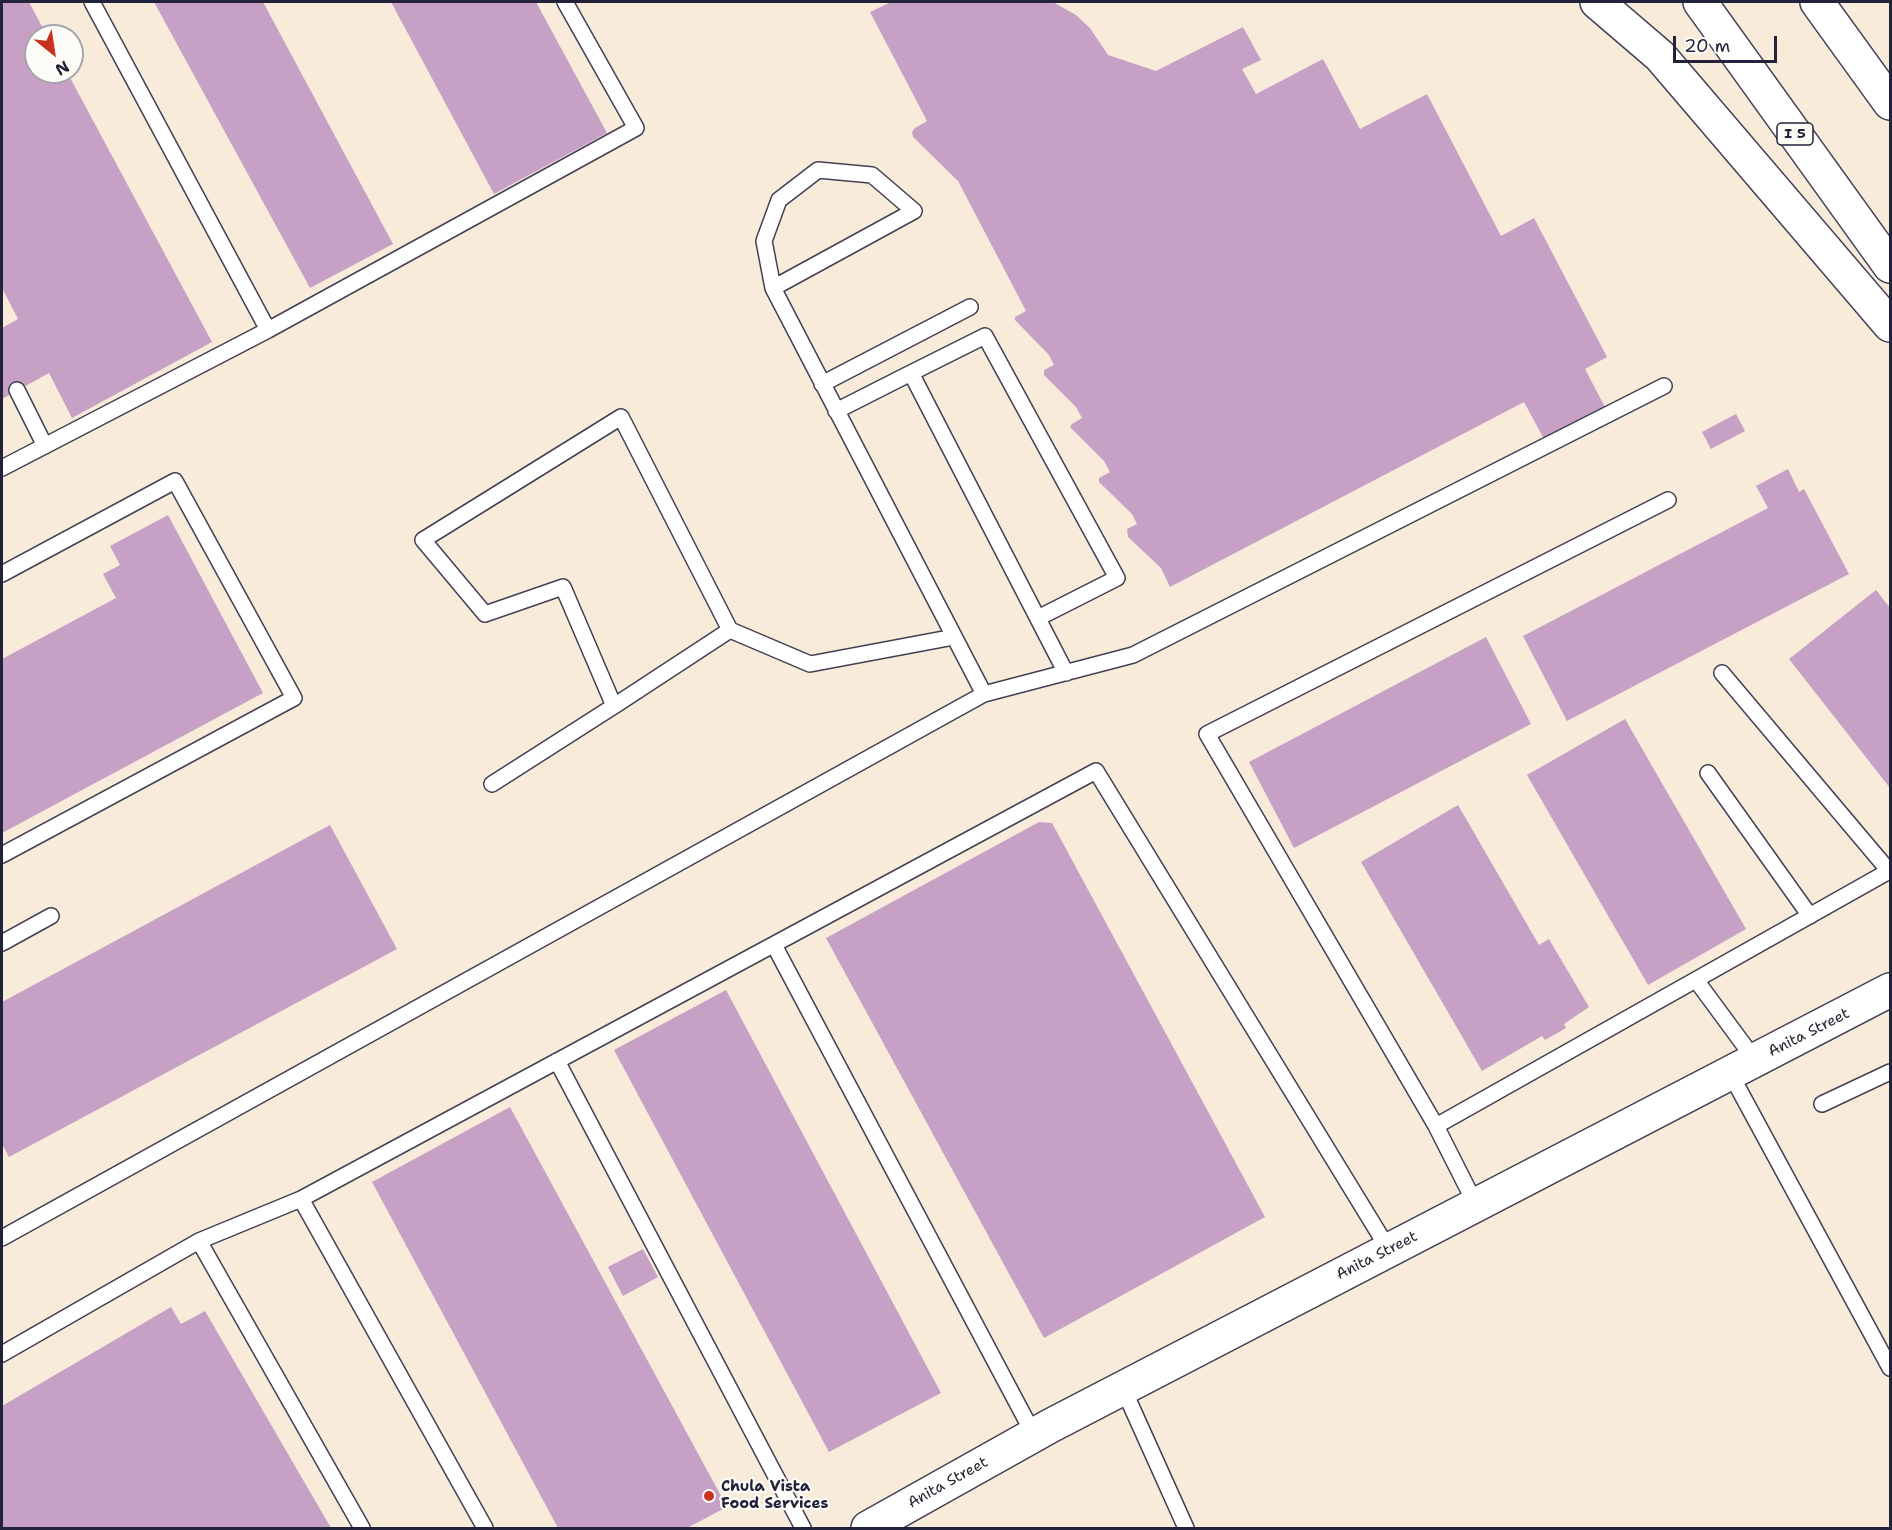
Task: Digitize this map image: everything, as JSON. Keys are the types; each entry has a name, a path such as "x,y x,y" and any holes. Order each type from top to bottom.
{"main road":[{"path":"1597,2 1660,56 1890,326"},
{"name":"I 5","path":"1700,2 1890,266"},
{"path":"1817,2 1890,103"},
{"name":"Anita Street","path":"868,1528 1122,1388 1890,990"}],"lane":[{"path":"92,2 268,330"},
{"path":"2,468 268,330 636,128 565,2"},
{"path":"773,288 914,212 872,175 818,170 779,200 764,241 773,288 984,694"},
{"path":"822,384 970,307"},
{"path":"836,411 985,336 1117,578 1038,618"},
{"path":"911,373 1066,673"},
{"path":"2,1238 984,694 1133,656 1664,386"},
{"path":"17,390 45,446"},
{"path":"614,706 563,587 484,614 423,540 621,417 730,630 810,664 954,637"},
{"path":"2,574 175,481 294,698 2,855"},
{"path":"1476,1205 1436,1126 1207,734 1668,500"},
{"path":"492,784 730,630"},
{"path":"1436,1126 1890,872 1722,673"},
{"path":"2,1354 199,1241 301,1199 1096,771 1389,1250"},
{"path":"1708,773 1810,916"},
{"path":"2,943 51,916"},
{"path":"774,945 1034,1435"},
{"path":"1696,980 1743,1067 1890,1368"},
{"path":"557,1061 803,1528"},
{"path":"1822,1104 1890,1072"},
{"path":"301,1199 485,1528"},
{"path":"199,1241 362,1528"},
{"path":"1122,1388 1186,1528"}],"building":[{"path":"2,2 29,2 41,24 24,24 24,84 73,84 212,342 72,418 49,373 2,399 2,328 18,319 2,288"},
{"path":"154,2 263,2 393,244 310,288"},
{"path":"391,2 536,2 607,133 494,194"},
{"path":"891,2 1053,2 1076,15 1090,28 1108,55 1156,71 1243,27 1261,60 1242,69 1256,94 1323,59 1360,129 1427,94 1501,236 1534,218 1607,357 1585,369 1606,409 1545,441 1524,402 1170,587 1161,568 1128,537 1127,529 1137,524 1132,514 1099,482 1099,478 1110,472 1104,461 1070,427 1082,418 1076,407 1044,375 1044,370 1054,365 1049,355 1015,320 1015,317 1026,311 958,181 913,137 912,132 915,128 927,121 870,12"},
{"path":"1736,414 1745,431 1711,449 1702,432"},
{"path":"1788,469 1799,492 1804,489 1849,574 1567,721 1523,636 1768,508 1756,486"},
{"path":"168,515 263,693 2,833 2,659 116,598 103,574 120,565 110,546"},
{"path":"1876,590 1890,608 1890,788 1789,659"},
{"path":"1486,637 1531,724 1294,848 1249,762"},
{"path":"1625,719 1746,929 1648,985 1527,775"},
{"path":"1458,805 1539,945 1549,939 1589,1007 1564,1024 1566,1028 1545,1040 1542,1036 1482,1071 1361,862"},
{"path":"1039,822 1052,823 1265,1217 1044,1338 826,938"},
{"path":"330,825 397,949 9,1157 2,1144 2,1002"},
{"path":"726,990 941,1393 829,1452 614,1050"},
{"path":"510,1107 727,1507 687,1528 558,1528 372,1182"},
{"path":"643,1249 658,1277 623,1296 608,1267"},
{"path":"171,1307 181,1324 205,1311 331,1528 2,1528 2,1406"}],"place":[{"name":"Chula Vista Food Services","path":"709,1496"}]}
